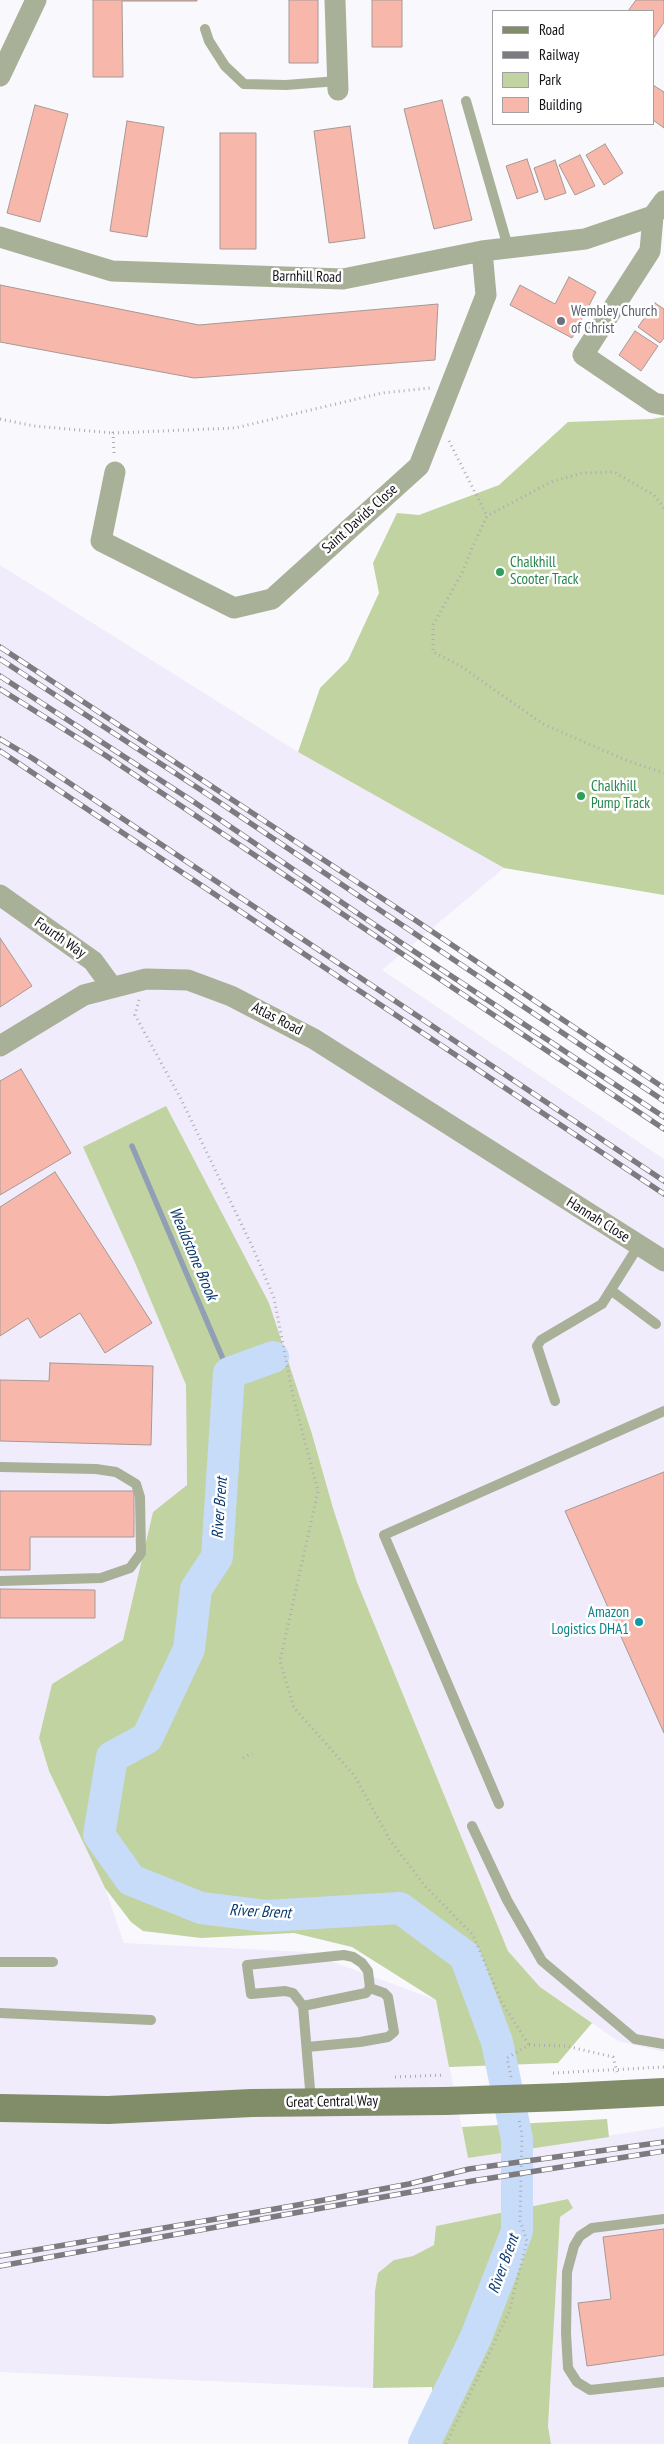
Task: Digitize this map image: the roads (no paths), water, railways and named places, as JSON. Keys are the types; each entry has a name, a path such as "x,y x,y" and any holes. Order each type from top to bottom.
{"main road":[{"name":"Great Central Way","path":"0,2108 108,2110 311,2102 445,2101 566,2097 617,2082 664,2092"}],"street":[{"path":"0,76 36,0"},
{"path":"336,0 338,85"},
{"path":"658,209 650,251 583,355 654,403 664,405"},
{"name":"Barnhill Road","path":"0,237 112,271 343,279 482,251 585,239 658,209"},
{"name":"Saint Davids Close","path":"115,472 101,541 234,608 272,599 419,466 486,295 482,251"},
{"name":"Fourth Way","path":"0,895 93,961 112,987"},
{"name":"Atlas Road","path":"0,1046 84,995 146,978 188,980 232,996 314,1038 533,1178"},
{"name":"Hannah Close","path":"533,1178 664,1261"}],"lane":[{"path":"205,29 209,41 225,66 244,84 338,85"},
{"path":"466,101 508,247"},
{"path":"556,1401 537,1346 541,1340 602,1304 612,1291 639,1245"},
{"path":"612,1291 656,1324"},
{"path":"499,1804 384,1535 664,1411"},
{"path":"0,1467 96,1469 116,1472 136,1484 140,1497 141,1553 130,1568 101,1578 0,1582"},
{"path":"472,1826 508,1900 542,1961 635,2039 664,2044"},
{"path":"303,2006 366,1993 370,1988 368,1971 353,1957 344,1955 247,1965 251,1994 285,1991 293,1993 303,2006 311,2102"},
{"path":"0,1962 53,1962"},
{"path":"307,2047 360,2042 388,2036 394,2032 388,1997 384,1993 370,1988"},
{"path":"0,2013 151,2020"},
{"path":"664,2219 592,2228 580,2236 574,2246 567,2272 566,2333 568,2368 577,2382 590,2390 664,2382"}],"waterway":[{"name":"Wealdstone Brook","path":"132,1146 229,1373"},
{"name":"River Brent","path":"273,1357 229,1373 217,1557 196,1589 189,1649 147,1738 112,1757 99,1835 131,1880 201,1908 266,1916 400,1908 465,1956 497,2042 517,2139 517,2231 476,2337 424,2444"}],"railway":[{"path":"0,647 418,922 664,1088"},
{"path":"0,659 204,792 664,1101"},
{"path":"0,676 194,802 400,942 664,1117"},
{"path":"0,689 105,755 664,1129"},
{"path":"0,739 32,758 664,1181"},
{"path":"0,751 664,1194"},
{"path":"0,2256 292,2206 409,2184 469,2169 664,2142"},
{"path":"0,2266 472,2181 664,2151"}],"place":[{"name":"Wembley Church of Christ","path":"561,321"},
{"name":"Chalkhill Scooter Track","path":"500,572"},
{"name":"Chalkhill Pump Track","path":"581,796"},
{"name":"Amazon Logistics DHA1","path":"639,1622"}]}
